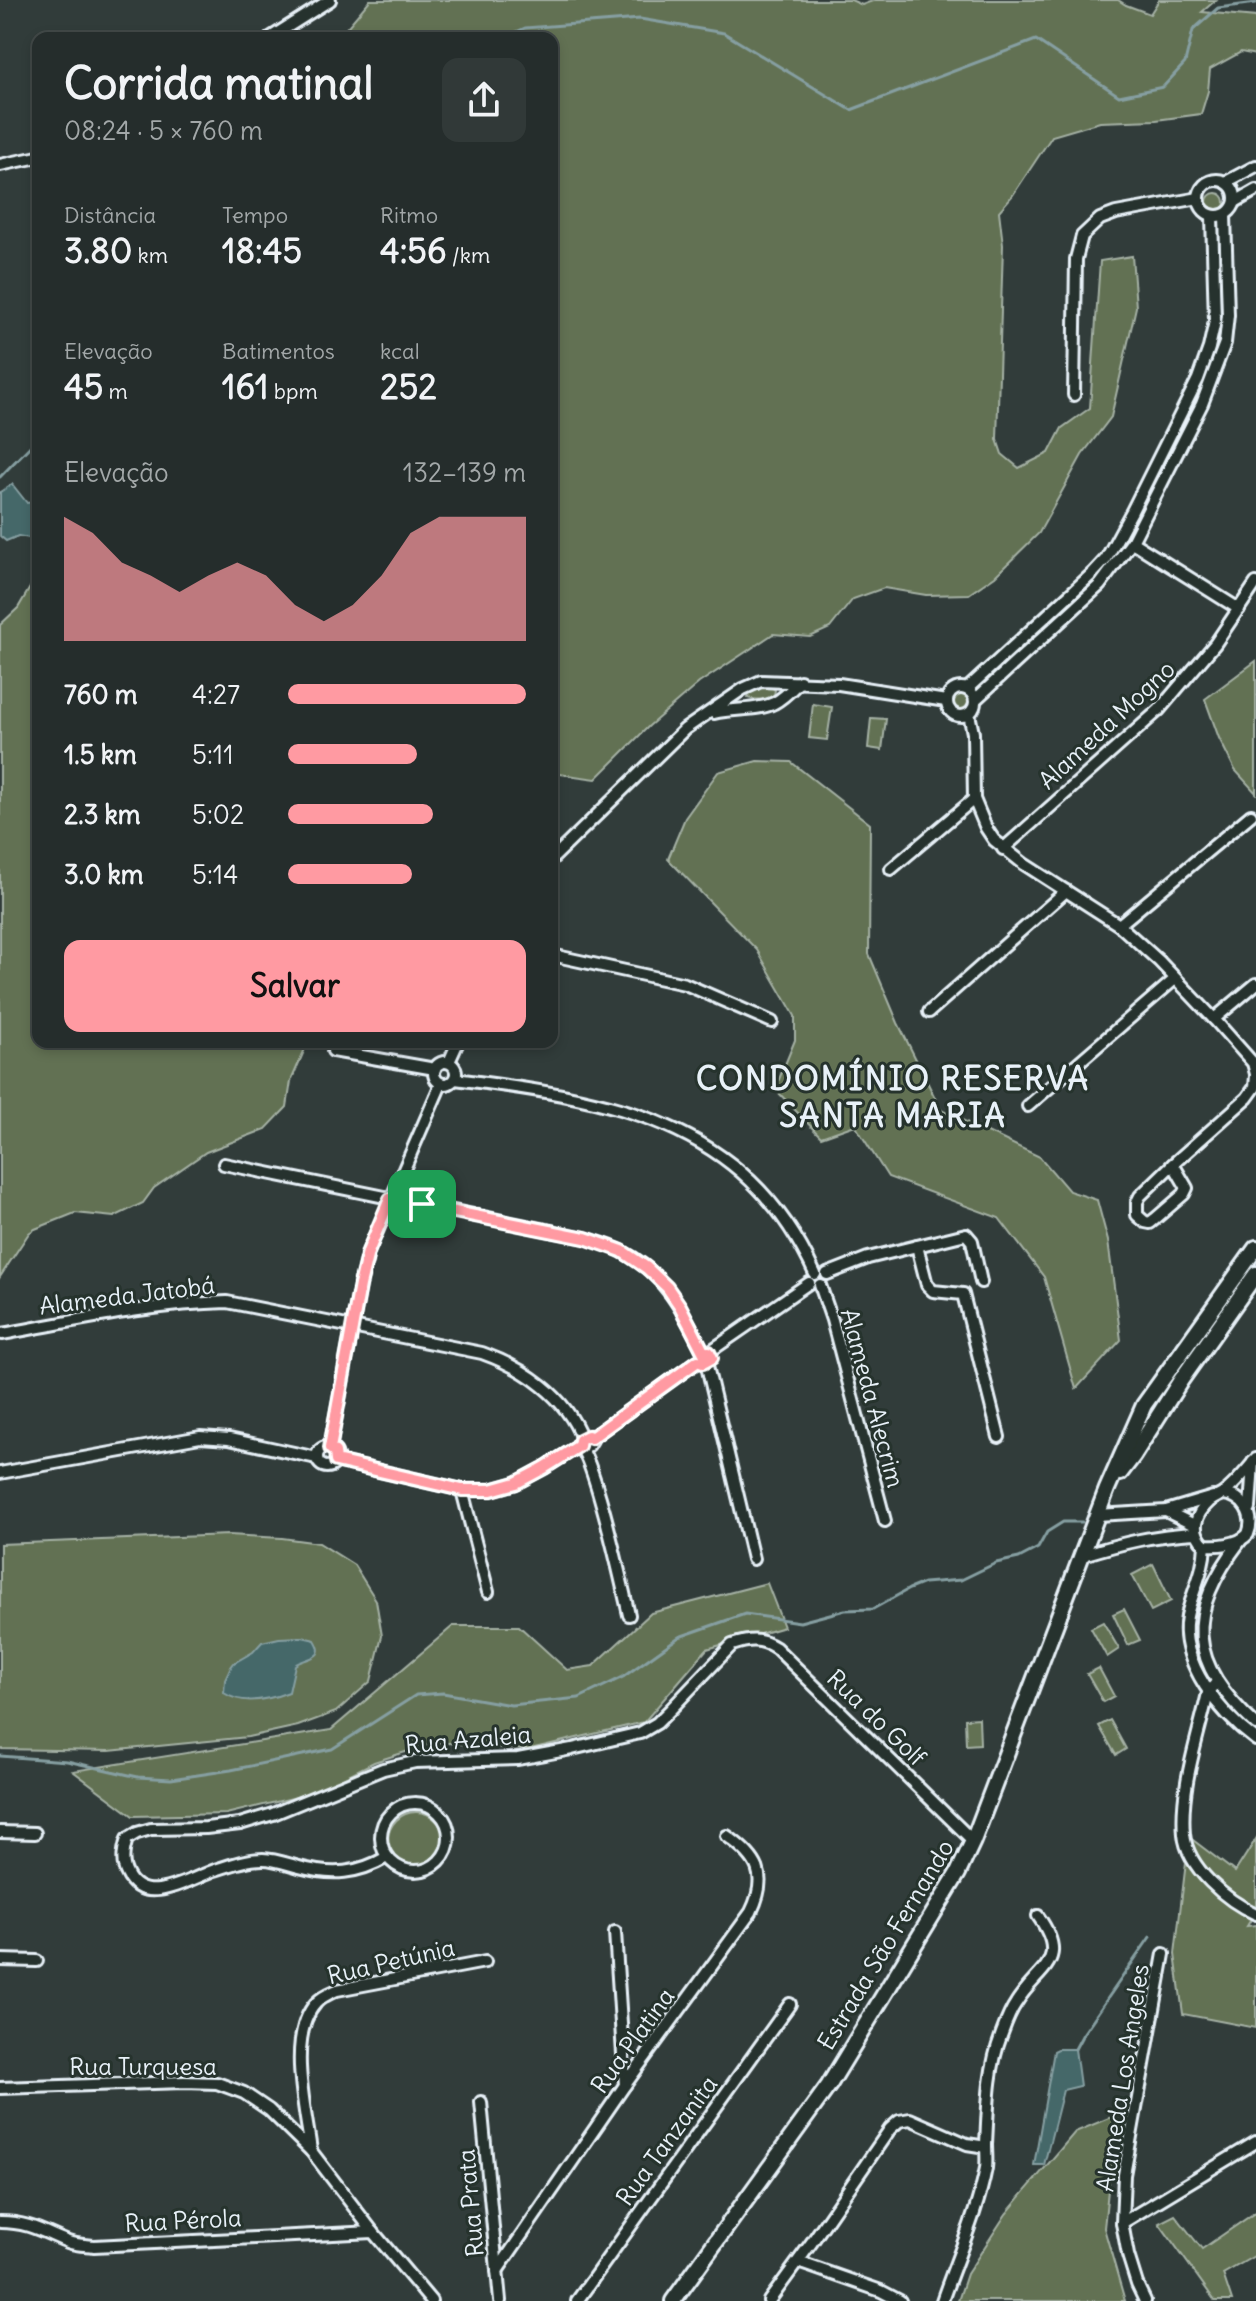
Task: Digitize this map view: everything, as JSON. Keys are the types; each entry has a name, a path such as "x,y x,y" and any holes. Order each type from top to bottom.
{"main road":[{"name":"Estrada São Fernando","path":"673,2301 829,2085 958,1873 973,1841 1107,1489 1144,1405 1256,1248"},
{"name":"Estrada São Fernando","path":"1107,1489 1133,1456 1181,1380 1256,1274"}],"street":[{"path":"279,32 330,0"},
{"path":"0,165 32,158"},
{"path":"1226,182 1256,166"},
{"path":"1216,180 1226,182 1234,191 1233,207 1225,215 1212,216 1202,209 1199,193 1206,184 1216,180"},
{"path":"1235,202 1256,190"},
{"path":"1074,395 1076,259 1082,236 1100,219 1116,213 1199,198"},
{"path":"975,700 1100,585 1132,542 1202,404 1225,343 1228,315 1225,215"},
{"path":"946,701 953,690 967,689 1038,622 1082,586 1106,559 1198,379 1209,348 1215,321 1212,216"},
{"path":"1106,559 1132,542 1132,511"},
{"path":"1132,542 1239,609"},
{"name":"Alameda Mogno","path":"1003,849 1159,710 1193,673 1256,583"},
{"path":"558,853 664,747 701,716 761,681 839,684 946,701"},
{"path":"701,716 765,707 783,698 800,681"},
{"path":"780,682 783,698"},
{"path":"946,701 949,710 956,716 969,714 975,700 967,689"},
{"path":"740,693 747,708"},
{"path":"969,714 973,733 974,799 986,828 1003,849 1119,925 1159,961 1253,1063 1255,1087 1247,1098 1173,1164 1140,1196 1137,1215 1145,1222 1155,1219 1187,1188 1173,1164"},
{"path":"891,869 974,799"},
{"path":"1119,925 1251,815"},
{"path":"929,1012 1066,891"},
{"path":"558,956 685,984 772,1022"},
{"path":"1028,1106 1175,979"},
{"path":"1214,1019 1256,984"},
{"path":"449,1062 455,1048"},
{"path":"333,1051 435,1069"},
{"path":"449,1062 456,1068 455,1079 450,1084 441,1084 434,1077 435,1069 439,1063 449,1062"},
{"name":"Alameda Alecrim","path":"455,1079 518,1087 619,1107 649,1117 704,1144 749,1178 803,1247 832,1320 885,1521"},
{"path":"330,1448 368,1252 441,1084"},
{"path":"224,1164 585,1238 622,1251 647,1268 667,1287 680,1306 704,1357 753,1559"},
{"path":"336,1461 462,1490 491,1490 516,1483 584,1443 815,1281 822,1271 827,1274 868,1258 966,1234 972,1241 981,1282"},
{"path":"917,1246 927,1285 933,1291 963,1294 999,1437"},
{"name":"Alameda Jatobá","path":"2,1334 150,1308 211,1302 240,1304 482,1353 509,1363 561,1404 574,1421 584,1443 607,1524 629,1615"},
{"path":"0,1473 200,1437 229,1439 317,1458"},
{"path":"330,1448 335,1452 336,1461 331,1466 325,1466 317,1458 321,1449 330,1448"},
{"path":"1195,1529 1200,1512 1255,1461"},
{"path":"1255,1461 1250,1508 1252,1524 1248,1538 1223,1564 1205,1608 1200,1634 1205,1658 1217,1682 1256,1725"},
{"path":"462,1490 488,1592"},
{"path":"1097,1515 1166,1511 1220,1495 1235,1495 1250,1508"},
{"path":"1166,1511 1195,1529 1205,1545 1204,1564 1185,1628 1192,1659 1208,1693 1256,1740"},
{"path":"1083,1555 1131,1541 1195,1529"},
{"path":"1205,1545 1248,1538"},
{"name":"Rua do Golf","path":"744,1641 759,1639 776,1648 973,1841"},
{"name":"Rua Azaleia","path":"387,1857 362,1870 342,1872 315,1871 263,1859 240,1862 161,1890 147,1890 129,1880 123,1859 127,1839 137,1833 151,1829 240,1824 273,1814 383,1769 415,1762 518,1759 640,1733 664,1717 732,1645 744,1641"},
{"path":"1217,1682 1208,1693 1187,1785 1184,1837 1195,1863 1215,1887 1242,1908 1256,1914"},
{"path":"408,1804 430,1807 446,1822 449,1844 445,1855 428,1869 405,1870 387,1857 382,1847 383,1825 398,1808 408,1804"},
{"path":"0,1832 35,1833"},
{"name":"Rua Platina","path":"497,2271 625,2085 751,1912 761,1883 758,1869 752,1857 727,1836"},
{"path":"942,2301 986,2166 991,2076 999,2039 1016,2003 1043,1972 1053,1951 1050,1933 1038,1916"},
{"path":"615,1932 625,2085"},
{"name":"Alameda Los Angeles","path":"1145,2301 1128,2255 1122,2223 1124,2175 1164,1954"},
{"path":"0,1960 37,1961"},
{"name":"Rua Petúnia","path":"311,2151 300,2068 300,2035 307,2015 317,2000 337,1990 485,1962"},
{"name":"Rua Tanzanita","path":"577,2301 790,2004"},
{"name":"Rua Turquesa","path":"0,2088 184,2082 217,2083 244,2093 269,2110 311,2151 431,2301"},
{"name":"Rua Prata","path":"481,2102 500,2301"},
{"path":"769,2301 890,2129 899,2121 910,2119 967,2144 986,2147"},
{"path":"1122,2223 1256,2142"},
{"name":"Rua Pérola","path":"0,2222 34,2226 68,2242 94,2246 373,2232"},
{"path":"798,2262 881,2291 900,2301"}],"green space":[{"path":"370,0 851,0 862,5 875,0 1118,0 1150,14 1159,0 1216,0 1202,12 1256,17 1256,55 1241,52 1210,69 1201,114 1156,120 1100,122 1052,136 999,211 1003,245 997,439 1002,454 1019,468 1049,453 1062,428 1090,408 1100,261 1132,256 1136,307 1111,417 1082,455 1039,533 995,576 969,594 926,595 884,588 853,599 830,628 810,637 773,634 699,683 649,726 596,779 558,774 558,32 343,32"},
{"path":"1216,193 1225,202 1216,211 1207,202"},
{"path":"1109,561 1111,563 1089,588 989,676 1080,591"},
{"path":"32,584 32,1048 305,1048 291,1081 287,1107 266,1129 206,1152 154,1188 143,1203 114,1217 75,1213 35,1229 29,1233 0,1277 0,625 18,608"},
{"path":"1256,661 1256,793 1235,770 1205,699"},
{"path":"771,687 775,690 771,697 758,700 748,698 749,692"},
{"path":"961,692 970,701 961,710 952,701"},
{"path":"813,704 832,707 827,740 809,738"},
{"path":"871,718 886,719 882,750 868,748"},
{"path":"757,761 791,762 870,824 869,954 898,1023 941,1110 1040,1157 1069,1191 1097,1200 1108,1241 1121,1340 1076,1389 1044,1277 999,1218 888,1177 855,1125 821,1137 775,1089 795,1040 795,1016 757,950 668,859 685,818 718,772"},
{"path":"229,1535 319,1543 354,1565 376,1600 382,1636 371,1681 336,1712 298,1726 248,1737 109,1751 0,1749 0,1544"},
{"path":"1153,1564 1171,1601 1151,1611 1132,1575"},
{"path":"767,1583 784,1627 707,1649 644,1722 526,1750 437,1742 374,1762 313,1793 226,1814 133,1816 73,1771 331,1730 453,1626 519,1626 567,1670 593,1666 651,1613"},
{"path":"1124,1609 1140,1640 1128,1645 1113,1614"},
{"path":"1103,1622 1119,1649 1107,1657 1091,1628"},
{"path":"1099,1668 1114,1696 1103,1702 1087,1674"},
{"path":"979,1718 980,1744 966,1745 965,1719"},
{"path":"1110,1720 1126,1749 1116,1755 1099,1726"},
{"path":"416,1812 436,1820 444,1840 436,1860 416,1868 396,1860 388,1840 396,1820"},
{"path":"1189,1837 1235,1872 1256,1839 1256,1911 1247,1926 1256,1925 1256,2028 1183,2014 1175,1954"},
{"path":"1116,2115 1104,2228 1125,2301 958,2301 967,2274 1006,2214 1075,2132"},
{"path":"1256,2212 1256,2255 1223,2274 1232,2301 1215,2301 1159,2223 1175,2215 1202,2249"}],"water":[{"path":"12,484 27,503 32,502 32,532 29,538 18,536 6,541 0,536 0,492"},
{"path":"302,1637 315,1640 319,1651 314,1657 295,1665 289,1692 247,1701 224,1693 225,1680 231,1667 262,1642"},
{"path":"1075,2049 1080,2086 1063,2090 1044,2165 1034,2165 1054,2051"}],"waterway":[{"path":"516,32 525,28 640,19 724,33 851,110 1036,40 1119,96 1163,87 1185,63 1193,30 1218,8 1256,3"},
{"path":"0,477 32,444"},
{"path":"0,1756 67,1761 138,1777 171,1779 332,1749 416,1695 443,1693 511,1705 579,1698 623,1677 679,1637 745,1614 800,1622 845,1610 873,1609 924,1583 961,1580 996,1563 1019,1558 1038,1548 1047,1532 1063,1522 1082,1522"},
{"path":"1075,2049 1150,1937"}],"district":[{"name":"CONDOMÍNIO RESERVA SANTA MARIA","path":"893,1098"}],"route":[{"path":"390,1199 422,1204 585,1238 622,1251 667,1287 704,1353 711,1353 712,1358 703,1363 698,1361 591,1438 588,1436 580,1440 579,1446 544,1468 516,1483 491,1490 462,1490 336,1461 335,1452 330,1448 368,1252 390,1199"}]}
